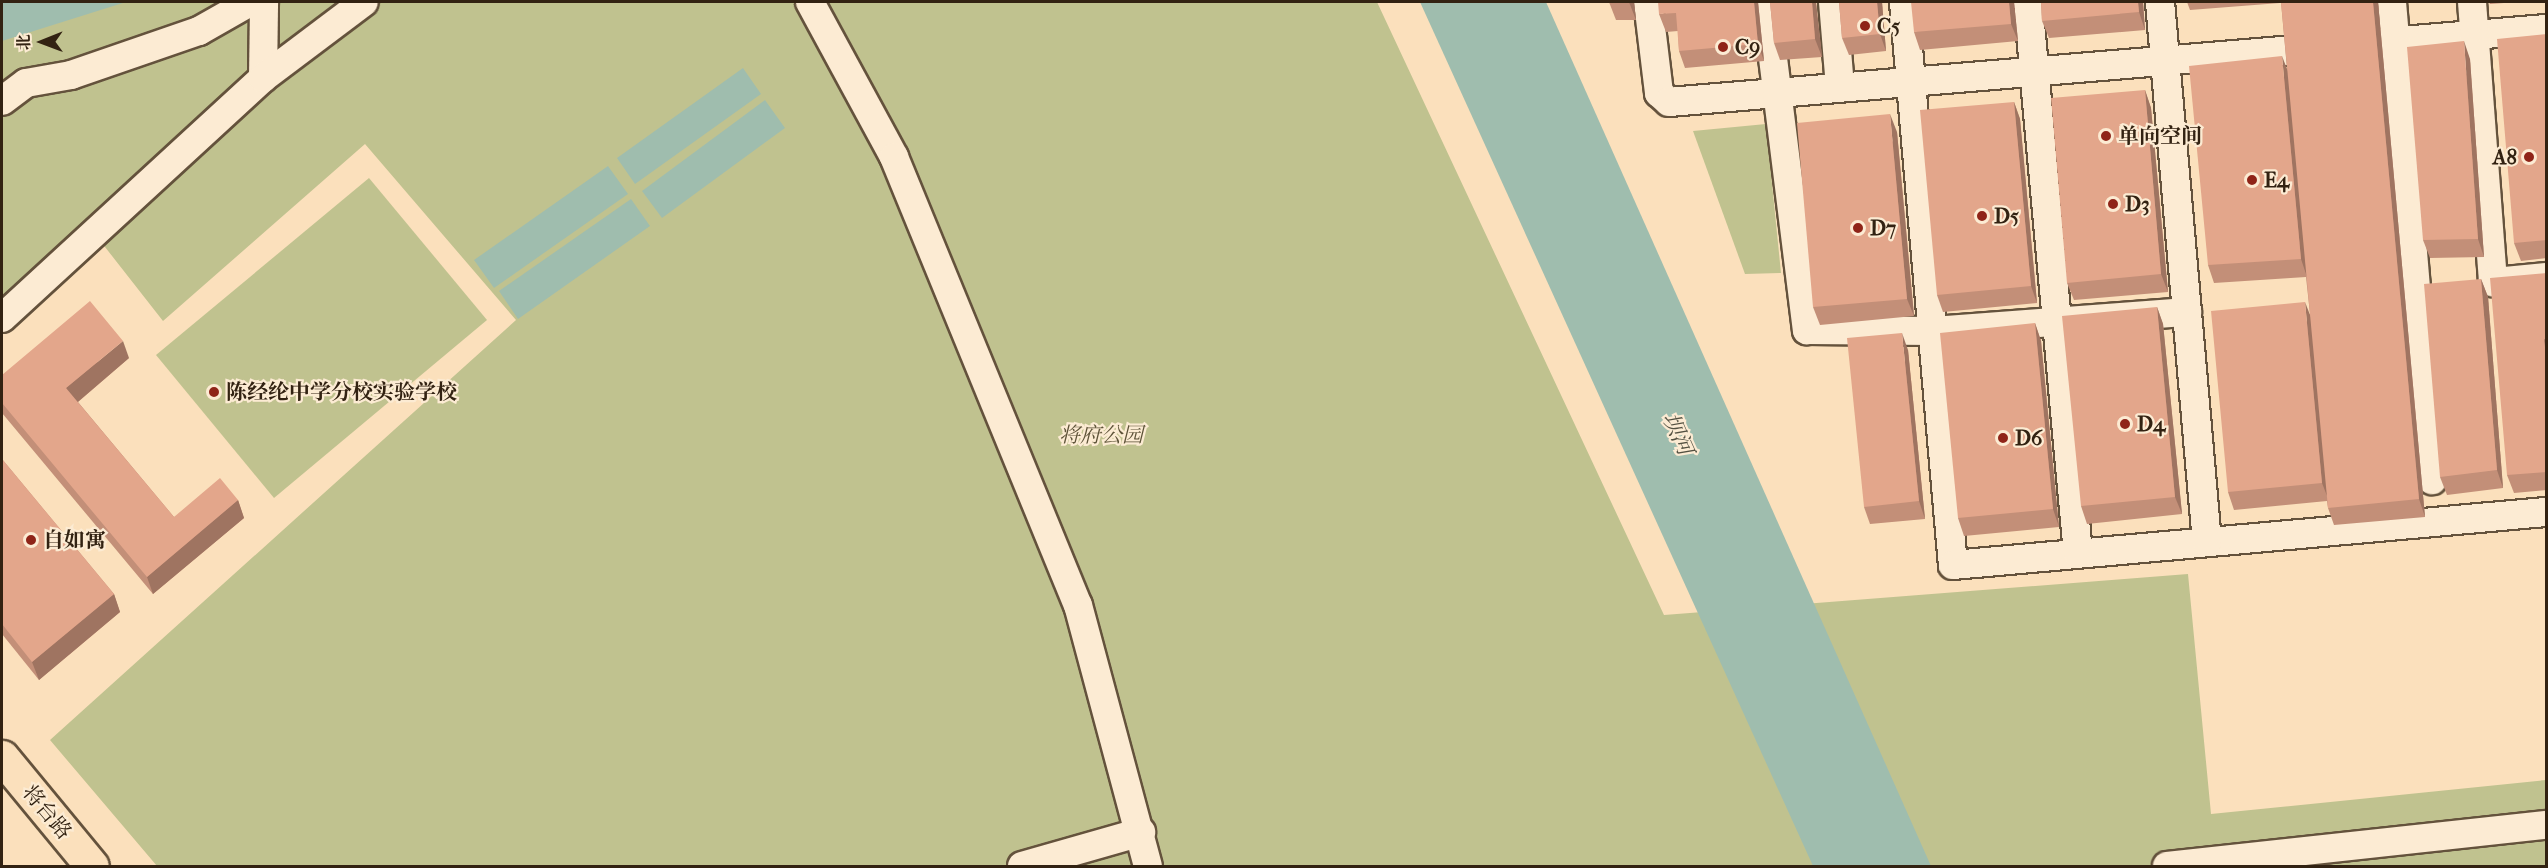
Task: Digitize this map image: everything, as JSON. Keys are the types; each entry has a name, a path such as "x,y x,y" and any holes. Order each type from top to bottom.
{"main road":[{"name":"将台路","path":"2,757 92,867"}],"lane":[{"path":"2,101 26,83 71,75 199,31 250,2"},
{"path":"263,78 264,2"},
{"path":"2,318 263,78 364,2"},
{"path":"810,2 894,157 1078,605 1141,832 1148,867"},
{"path":"1648,2 1662,99 1840,88 2547,29"},
{"path":"1766,2 1774,93 1807,330 1933,331 2187,312"},
{"path":"1833,2 1840,88"},
{"path":"1904,2 1953,565 2547,512"},
{"path":"2028,2 2078,554"},
{"path":"2160,2 2207,542"},
{"path":"2392,2 2432,480"},
{"path":"2472,2 2493,282 2547,277"},
{"path":"2166,867 2547,825"},
{"path":"1022,867 1141,832"}],"green space":[{"name":"将府公园","path":"2,2 1377,2 1664,615 2188,574 2211,814 2546,780 2546,866 157,866 50,740 516,320 365,144 163,321 87,224 2,307"},
{"path":"1766,124 1781,273 1745,274 1693,131"},
{"path":"369,178 487,320 274,498 156,355"}],"water":[{"path":"3,2 126,2 2,41"},
{"name":"坝河","path":"1420,2 1546,2 1931,866 1813,866"},
{"path":"743,68 761,94 635,184 617,158"},
{"path":"765,100 785,128 662,218 642,191"},
{"path":"608,166 628,194 494,288 474,260"},
{"path":"631,199 650,226 518,319 499,291"}],"building":[{"name":"C9","path":"1658,2 1754,2 1758,44 1679,51 1676,13 1659,14"},
{"path":"1770,2 1812,2 1815,39 1774,43"},
{"path":"1839,2 1877,2 1880,34 1842,38"},
{"path":"1911,2 2009,2 2011,24 1914,32"},
{"path":"2041,2 2138,2 2139,12 2042,21"},
{"path":"2281,2 2373,2 2419,499 2328,508"},
{"name":"A8","path":"2547,34 2547,240 2514,243 2497,39"},
{"path":"2464,41 2478,239 2423,240 2407,47"},
{"name":"E4","path":"2282,56 2301,259 2208,265 2189,66"},
{"name":"D3","path":"2145,90 2161,274 2067,283 2051,98"},
{"name":"D5","path":"2014,102 2031,286 1937,295 1920,110"},
{"name":"D7","path":"1890,114 1907,299 1813,307 1797,123"},
{"path":"2547,273 2547,339 2544,339 2547,364 2547,472 2507,475 2490,278"},
{"path":"2481,279 2497,470 2440,477 2424,284"},
{"path":"90,301 123,341 66,388 174,517 220,478 238,500 147,577 2,403 2,375"},
{"path":"2305,302 2322,483 2228,492 2211,311"},
{"name":"D4","path":"2157,307 2175,497 2081,506 2062,316"},
{"name":"D6","path":"2035,323 2053,509 1958,518 1940,333"},
{"path":"1902,333 1919,501 1864,507 1847,338"},
{"name":"自如寓","path":"2,459 114,594 32,662 2,624"}],"place":[{"name":"C5","path":"1865,26"},
{"name":"C9","path":"1723,47"},
{"name":"单向空间","path":"2106,136"},
{"name":"A8","path":"2529,157"},
{"name":"E4","path":"2252,180"},
{"name":"D3","path":"2113,204"},
{"name":"D5","path":"1982,216"},
{"name":"D7","path":"1858,228"},
{"name":"陈经纶中学分校实验学校","path":"214,392"},
{"name":"D4","path":"2125,424"},
{"name":"D6","path":"2003,438"},
{"name":"自如寓","path":"31,540"}]}
